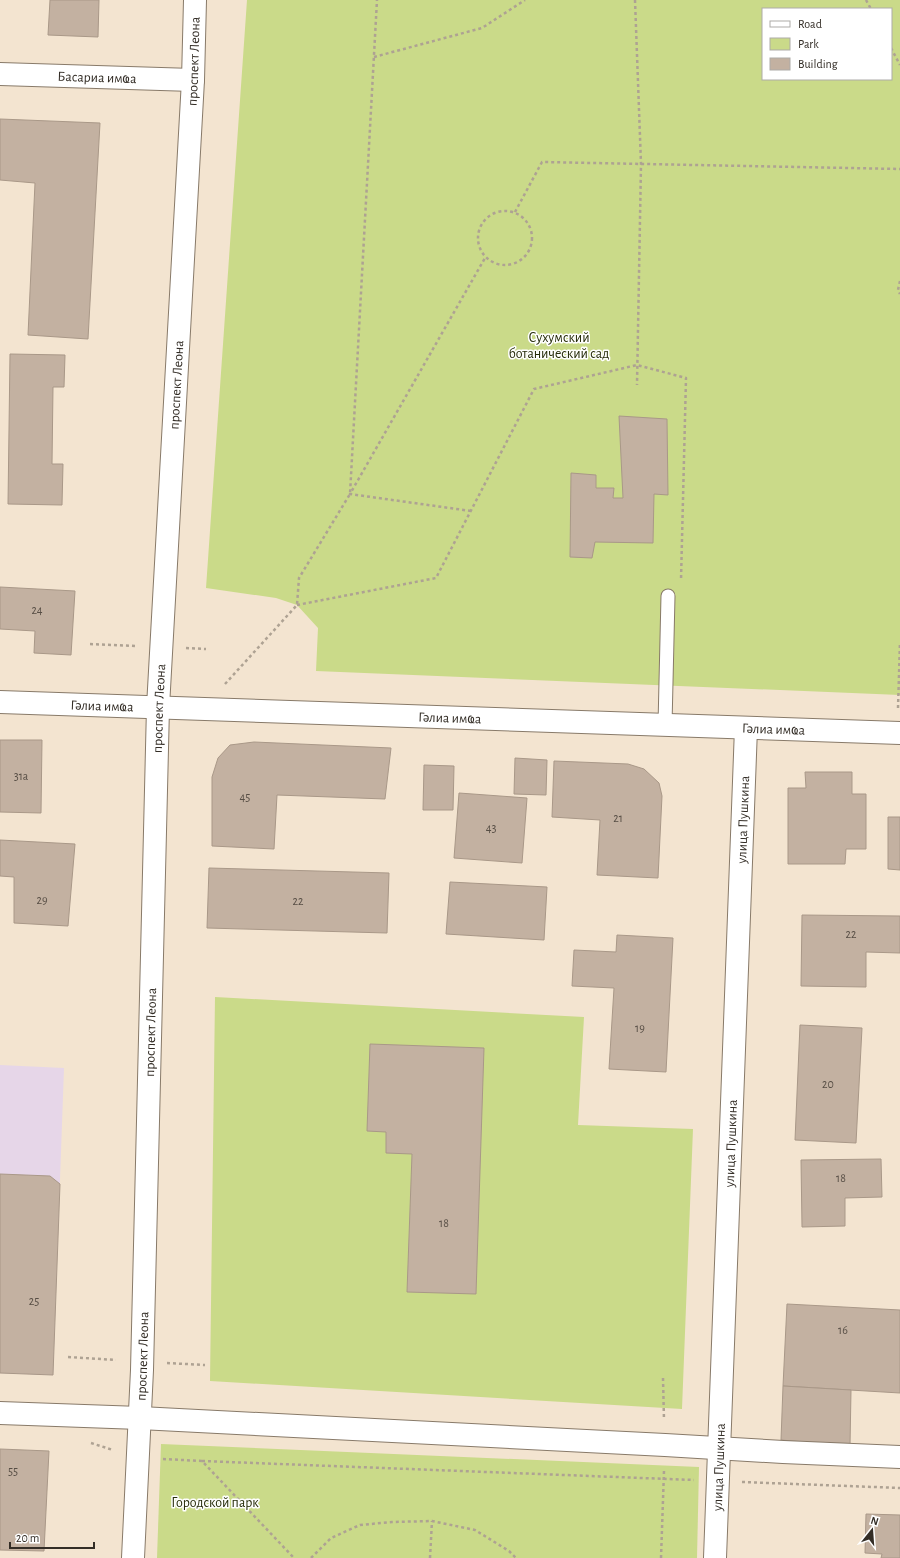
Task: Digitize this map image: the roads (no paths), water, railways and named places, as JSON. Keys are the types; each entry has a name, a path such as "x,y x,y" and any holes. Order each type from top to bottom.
{"main road":[{"name":"проспект Леона","path":"133,1558 140,1418 158,707 193,80 195,0"},
{"name":"Басариа имҩа","path":"0,74 193,80"},
{"name":"Гәлиа имҩа","path":"0,702 899,733"},
{"name":"улица Пушкина","path":"715,1558 746,728"},
{"path":"0,1413 140,1418 900,1457"}],"lane":[{"path":"665,725 668,596"}],"park label":[{"name":"Сухумский ботанический сад","path":"559,346"},
{"name":"Городской парк","path":"215,1502"}]}
